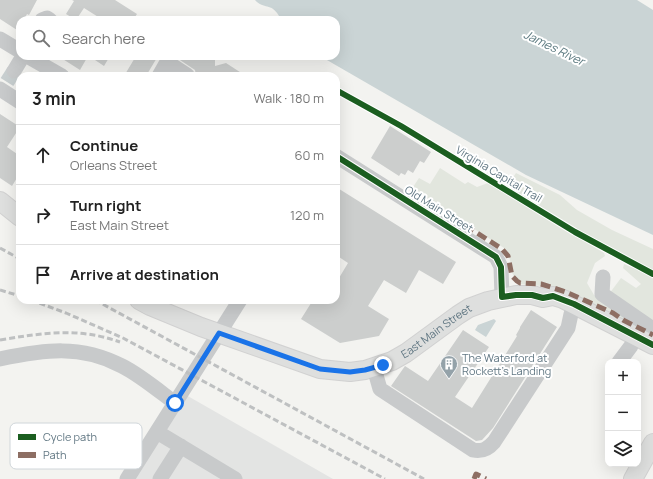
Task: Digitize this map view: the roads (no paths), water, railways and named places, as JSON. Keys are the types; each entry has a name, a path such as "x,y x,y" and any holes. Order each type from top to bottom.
{"main road":[{"path":"0,201 16,214"},
{"name":"East Main Street","path":"146,304 201,327 320,369 350,372 374,368 392,361 406,353 469,308 502,297 516,295 532,295 543,298 553,296 563,299 653,345"},
{"name":"East Main Street","path":"543,298 549,305 571,314 653,357"},
{"path":"633,479 652,448"}],"street":[{"path":"0,39 16,49"},
{"path":"16,97 6,83 20,60"},
{"path":"34,60 54,72"},
{"path":"160,72 165,60"},
{"path":"166,60 183,72"},
{"name":"Old Main Street","path":"340,159 496,257 501,267 502,297"},
{"path":"603,277 602,294 653,329"},
{"path":"142,456 237,304"},
{"path":"374,368 380,389 473,450 485,450 494,442 568,328 571,314"},
{"path":"622,359 631,346"},
{"path":"0,360 37,352 50,351 69,351 99,357 123,367 175,403"},
{"path":"157,432 235,479"},
{"path":"160,479 181,446"},
{"path":"127,479 133,469"}],"water":[{"name":"James River","path":"255,0 637,0 653,10 653,235 526,175 327,60 340,60 340,16 279,16 270,7 258,3"},
{"path":"494,319 496,321 486,337 475,330 478,325"}],"tunnel":[{"path":"7,82 14,71"}],"railway":[{"path":"0,248 16,257"},
{"path":"0,290 16,295"},
{"path":"42,304 123,338 385,479"},
{"path":"102,304 424,479"},
{"path":"0,340 31,335 75,333 90,334 120,342"}],"place":[{"name":"The Waterford at Rockett's Landing","path":"449,379"}]}
